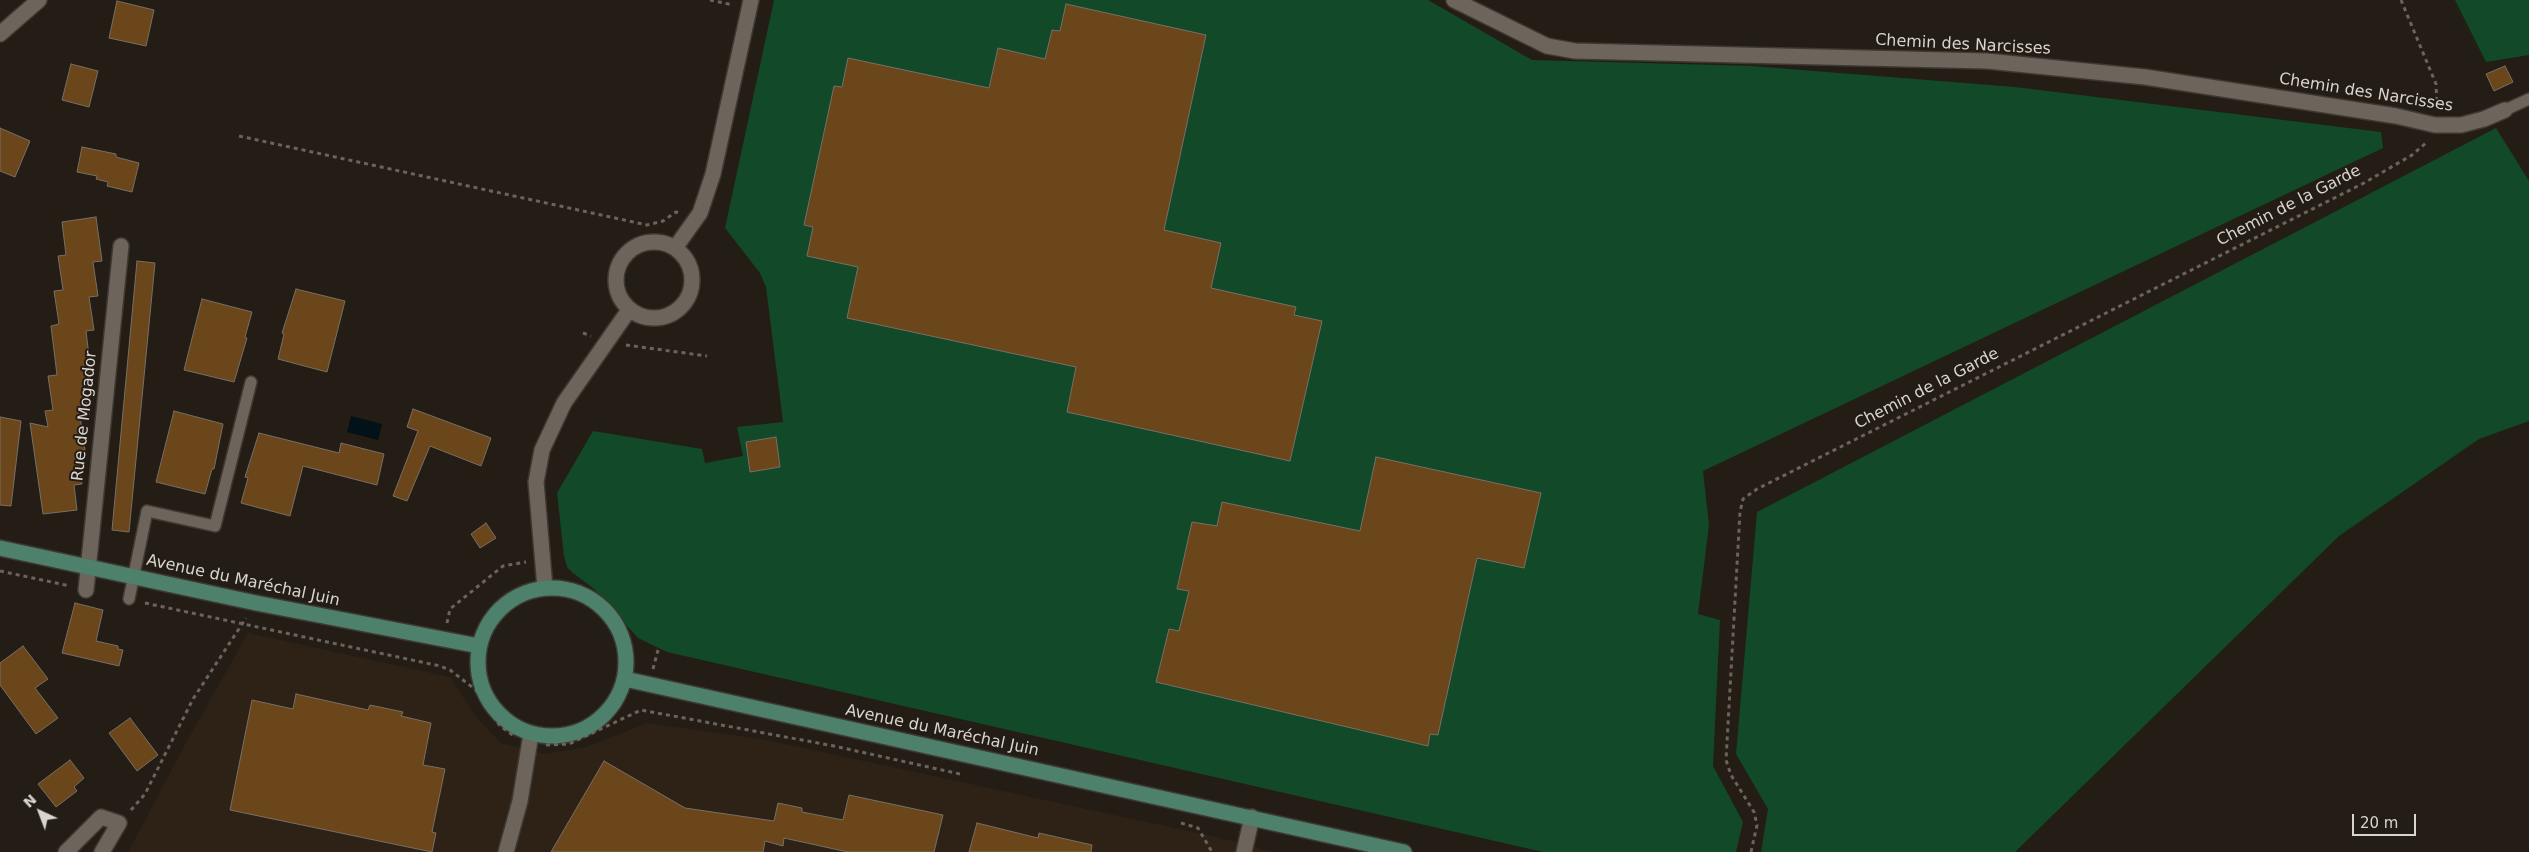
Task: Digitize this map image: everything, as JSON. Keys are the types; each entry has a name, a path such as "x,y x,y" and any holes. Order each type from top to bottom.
{"main road":[{"name":"Avenue du Maréchal Juin","path":"0,548 256,602 479,646"},
{"path":"545,588 562,588 586,596 606,610 620,631 627,655 625,679 616,702 600,720 578,732 555,737 531,734 514,727 499,715 488,700 480,683 477,665 479,646 486,628 497,612 512,599 528,592 545,588"},
{"name":"Avenue du Maréchal Juin","path":"625,679 1404,852"}],"street":[{"path":"0,34 39,0"},
{"path":"675,248 696,218 713,174 750,0"},
{"name":"Chemin des Narcisses","path":"1454,0 1546,46 1575,51 1987,61 2145,77 2396,116 2435,125 2461,125 2484,119 2505,110"},
{"path":"652,242 664,243 675,248 687,261 693,276 692,288 681,308 661,318 639,316 629,310 621,299 616,287 617,273 622,261 630,251 652,242"},
{"name":"Rue de Mogador","path":"86,590 121,246"},
{"path":"545,588 536,482 542,450 564,403 629,310"},
{"path":"506,852 520,801 531,734"},
{"path":"66,852 101,817 119,824 102,852"},
{"path":"1244,852 1252,817"}],"lane":[{"path":"2505,110 2529,99"},
{"path":"129,599 147,511 215,526 251,382"}],"path":[{"path":"2401,0 2436,84 2438,104 2435,125"},
{"name":"Chemin de la Garde","path":"1751,852 1757,826 1754,812 1731,775 1726,760 1740,512 1743,499 1757,489 2364,183 2412,155 2427,142 2435,125"},
{"path":"239,136 647,225 663,221 676,212 696,218"},
{"path":"583,333 607,342 707,356"},
{"path":"440,666 450,609 503,566 542,559"},
{"path":"0,571 86,590"},
{"path":"129,599 440,666 450,670 476,690 500,726"},
{"path":"119,824 145,794 193,699 256,602"},
{"path":"569,744 641,710 834,746 968,776"},
{"path":"1172,821 1198,828 1212,852"}],"shaded area":[{"path":"351,416 382,424 378,440 347,432"},
{"path":"248,633 450,677 477,718 501,743 543,754 587,747 647,723 762,739 1221,838 1273,852 128,852 188,739"}],"green space":[{"path":"774,0 1428,0 1532,60 1752,66 2015,87 2381,132 2383,148 1703,471 1709,525 1698,614 1720,620 1713,766 1743,822 1736,852 1543,852 667,652 638,638 594,589 567,567 557,493 593,431 702,449 705,463 743,456 737,427 783,422 766,287 760,273 725,228"},
{"path":"2455,0 2529,0 2529,55 2486,62"},
{"path":"2496,128 2529,181 2529,421 2479,439 2339,536 2015,852 1761,852 1768,809 1736,754 1757,512"}],"building":[{"path":"117,1 154,10 146,46 109,38"},
{"path":"1066,4 1206,35 1164,230 1221,243 1211,288 1296,307 1294,315 1322,321 1290,461 1067,412 1076,367 847,318 858,267 807,256 813,227 804,225 834,86 842,87 848,58 989,88 998,48 1045,59 1052,30 1060,31"},
{"path":"71,64 98,71 89,107 62,100"},
{"path":"2505,66 2513,82 2494,91 2486,74"},
{"path":"0,128 30,141 15,177 0,171"},
{"path":"82,147 116,154 116,157 139,163 132,192 107,186 108,182 96,179 97,176 77,172"},
{"path":"96,217 102,261 93,262 98,296 89,297 94,330 86,331 92,381 84,382 89,415 80,416 85,450 77,451 82,484 74,485 77,510 43,514 30,423 48,427 45,411 53,410 48,376 57,375 51,326 59,324 54,291 63,290 58,256 66,255 62,222"},
{"path":"137,261 155,263 129,532 112,530"},
{"path":"296,289 345,301 327,372 278,359 284,334 282,333"},
{"path":"202,299 252,312 245,337 247,338 234,382 184,370"},
{"path":"413,409 491,438 481,466 430,446 407,501 393,496 418,431 407,427"},
{"path":"174,411 223,424 214,469 212,469 205,494 156,482"},
{"path":"0,417 21,421 11,506 0,505"},
{"path":"259,433 339,453 341,443 384,454 377,485 303,466 290,516 241,503 248,478 245,477"},
{"path":"776,437 780,467 750,472 746,442"},
{"path":"1376,457 1541,493 1524,568 1477,558 1438,735 1430,734 1428,746 1156,682 1169,629 1179,631 1189,591 1177,589 1192,522 1217,526 1222,502 1360,531"},
{"path":"486,523 496,538 480,548 471,534"},
{"path":"75,603 103,610 96,641 118,646 118,649 123,650 119,666 62,653"},
{"path":"23,646 48,679 35,688 58,718 36,734 0,685 0,663"},
{"path":"296,694 368,710 370,705 403,712 401,716 431,723 423,765 445,769 432,832 436,833 432,852 230,810 252,700 293,709"},
{"path":"130,718 158,755 137,771 109,733"},
{"path":"70,760 84,778 74,787 77,791 56,807 38,784"},
{"path":"604,761 685,808 774,821 778,803 802,808 802,812 843,820 849,795 943,815 934,852 848,852 784,838 783,846 765,841 763,852 551,852"},
{"path":"977,823 1038,838 1039,833 1092,845 1091,852 969,852"}]}
